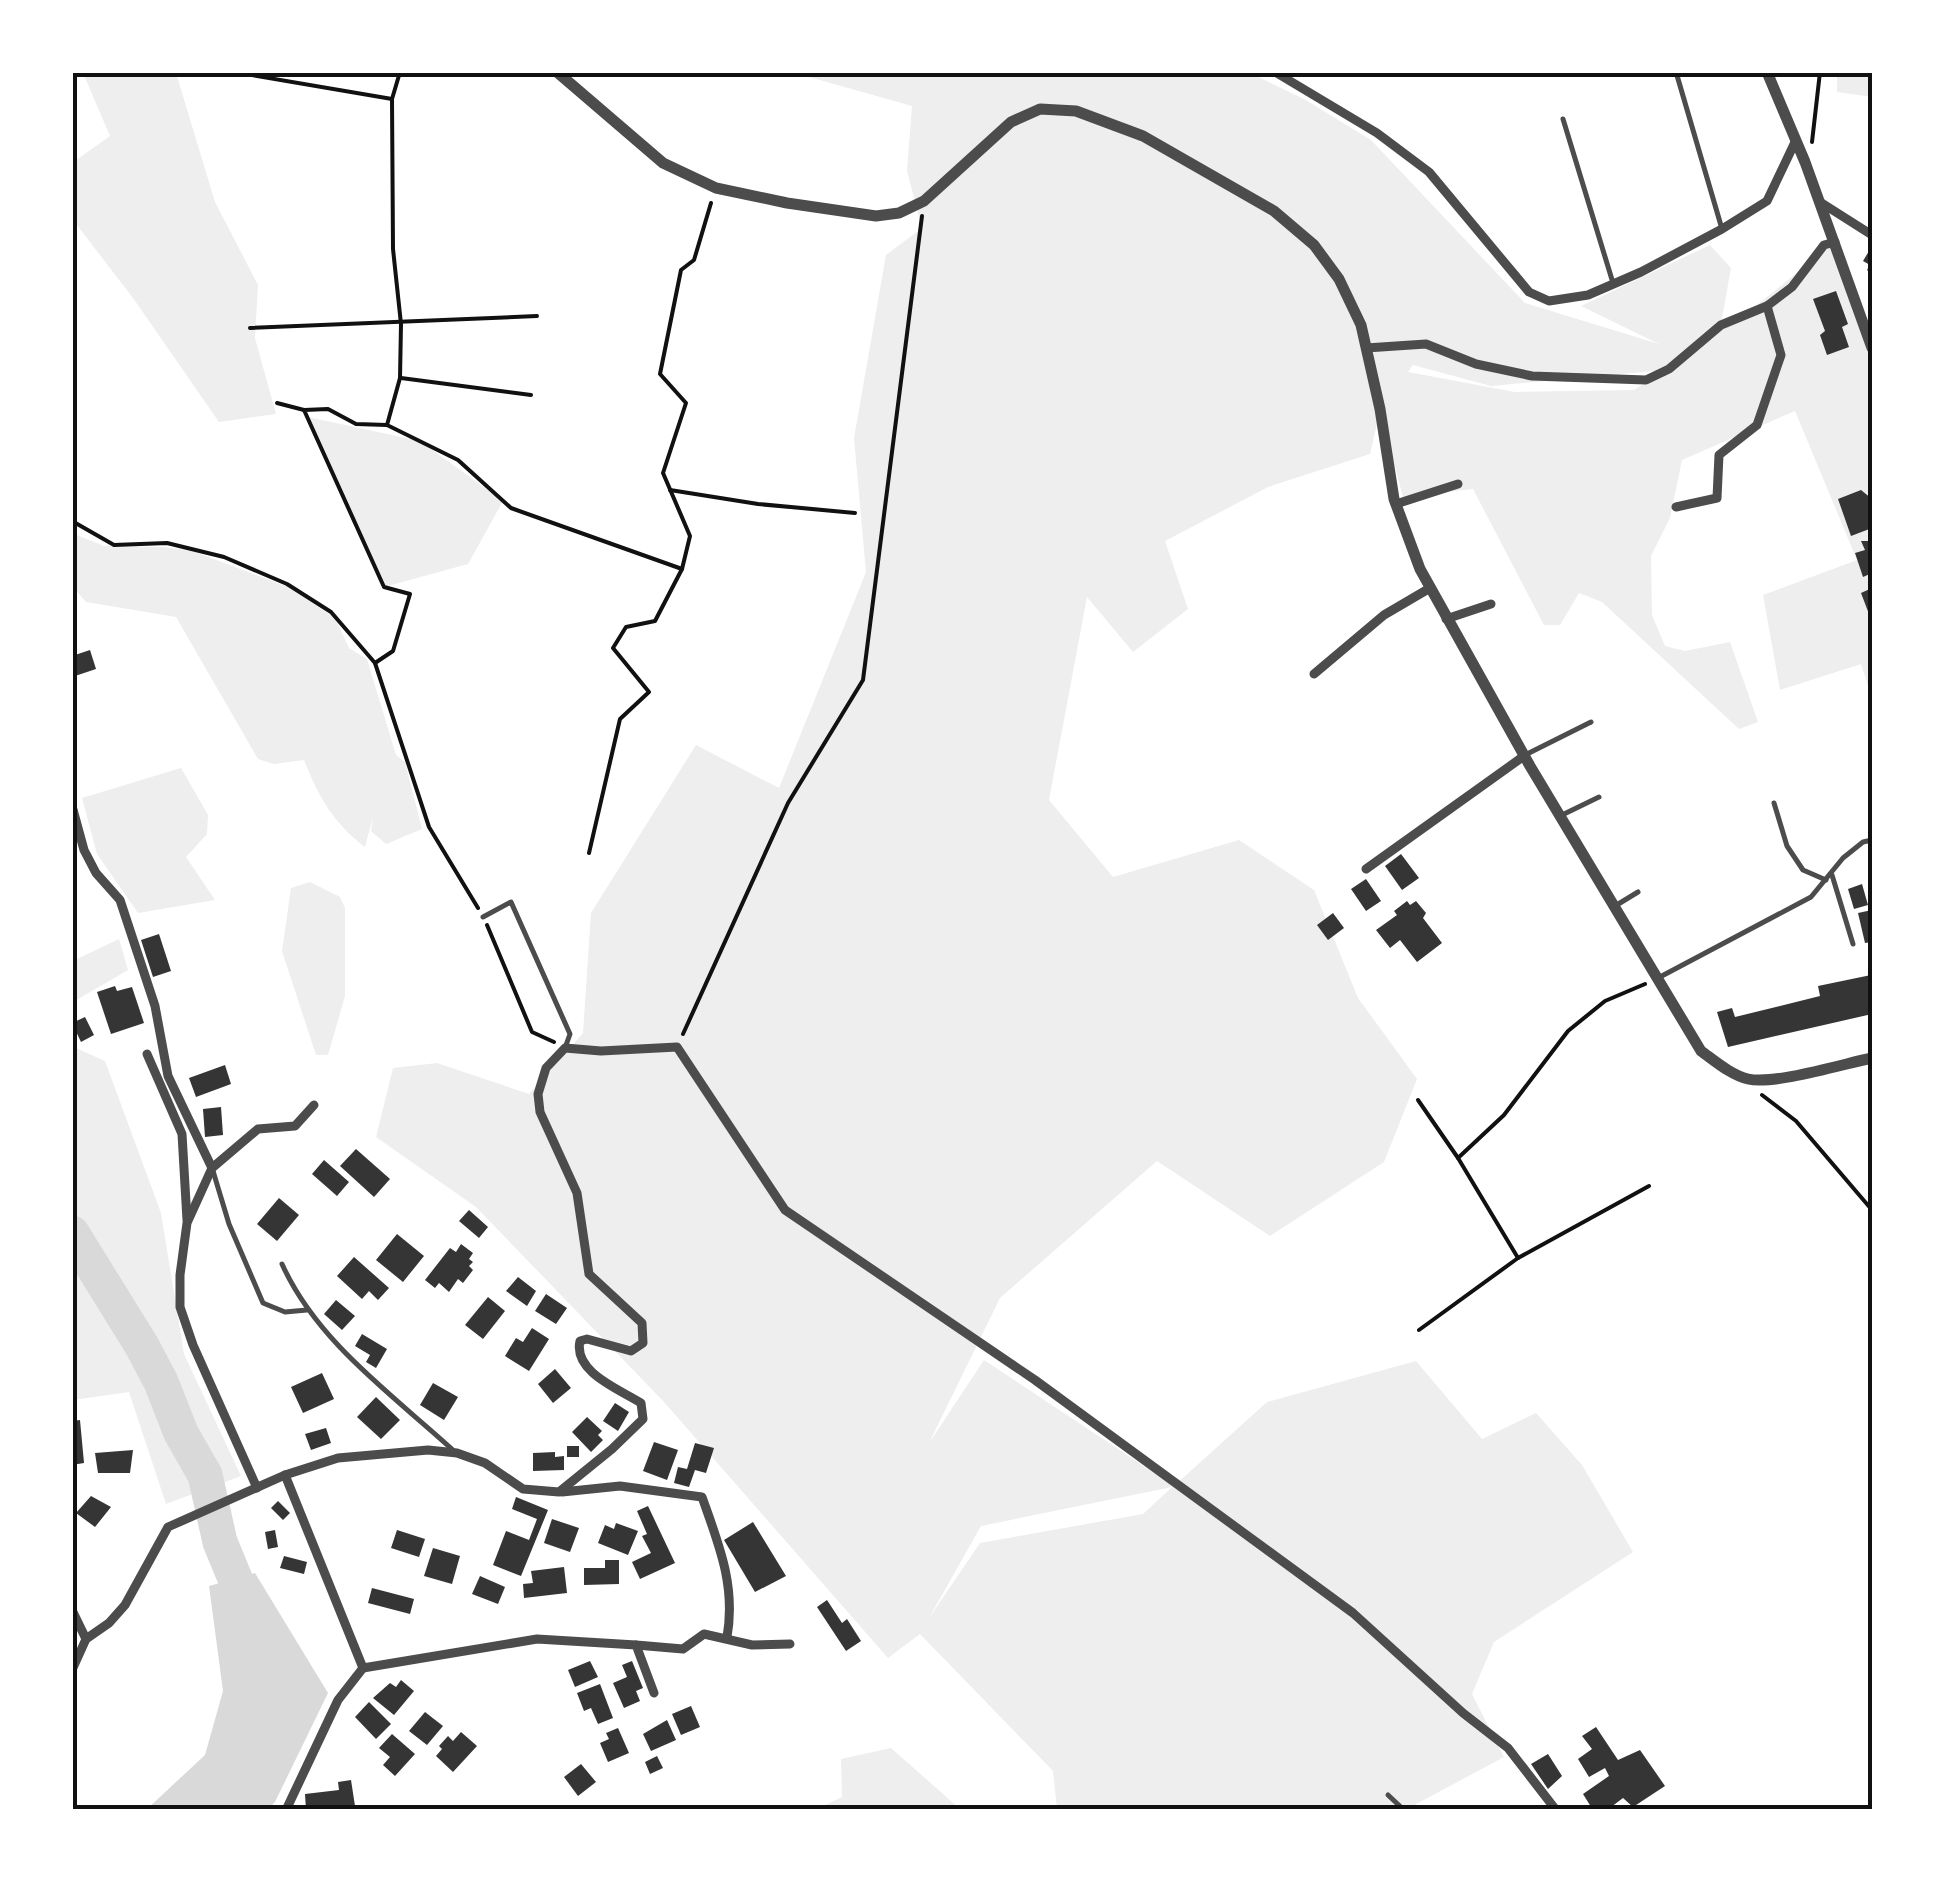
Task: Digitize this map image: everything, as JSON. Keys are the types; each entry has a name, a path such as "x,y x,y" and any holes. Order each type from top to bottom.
{"street":[{"path":"557,72 662,163 716,188 787,203 876,216 899,213 924,201 1012,122 1040,109 1076,111 1143,136 1274,210 1314,246 1339,279 1361,325 1396,504 1430,588 1524,756 1701,1051 1750,1080 1872,1058"},
{"path":"1275,72 1293,76 1429,172 1529,292 1549,300 1588,295 1641,272 1767,202 1796,140"},
{"path":"1768,72 1872,348"},
{"path":"1820,202 1872,235"},
{"path":"1366,348 1426,344 1476,364 1532,376 1646,380 1669,368 1721,325 1767,306 1792,288 1824,245 1835,242"},
{"path":"1676,507 1717,498 1718,456 1757,425 1780,355 1767,306"},
{"path":"1396,504 1458,484"},
{"path":"1314,674 1384,615 1430,588"},
{"path":"1446,619 1491,604"},
{"path":"1366,869 1524,756"},
{"path":"72,806 84,850 96,873 120,900 155,1006 168,1076 212,1168"},
{"path":"559,1492 643,1419 641,1403 582,1364 580,1341 631,1351 643,1343 642,1323 590,1274 577,1193 540,1112 538,1094 546,1068 565,1048 677,1047 785,1210 1034,1380 1353,1613 1463,1713 1508,1748 1556,1810"},
{"path":"147,1054 182,1134 187,1223 180,1307 193,1345 258,1488"},
{"path":"187,1223 212,1168 258,1129 294,1126 314,1105"},
{"path":"72,1670 86,1638 109,1623 125,1604 168,1527 285,1475 338,1458 428,1450 485,1463 523,1489 559,1492 620,1486 702,1497 727,1567 732,1608 727,1637"},
{"path":"285,1475 364,1668"},
{"path":"72,1610 86,1638"},
{"path":"286,1810 338,1700 364,1668 537,1639 683,1649 704,1634 752,1646 790,1644"},
{"path":"636,1645 654,1693"}],"lane":[{"path":"1676,72 1722,230"},
{"path":"1563,118 1613,283"},
{"path":"1524,756 1591,722"},
{"path":"1560,816 1600,797"},
{"path":"1774,803 1787,846 1804,870 1826,880"},
{"path":"1658,978 1811,897 1863,842 1872,840"},
{"path":"1832,874 1853,944"},
{"path":"1614,906 1638,892"},
{"path":"484,916 511,902 570,1034 565,1048"},
{"path":"212,1168 229,1224 263,1303 285,1312 307,1310"},
{"path":"282,1264 323,1331 456,1454"},
{"path":"1388,1795 1404,1810"}],"path":[{"path":"234,72 392,99"},
{"path":"387,425 400,378 402,324 393,248 392,99 400,72"},
{"path":"1805,162 1816,130 1820,72"},
{"path":"590,853 620,719 649,692 613,648 626,626 655,621 682,569 690,536 663,473 686,403 660,374 681,270 694,260 716,188"},
{"path":"677,1047 788,802 864,680 924,201"},
{"path":"250,328 537,316"},
{"path":"400,378 531,395"},
{"path":"276,403 304,410 328,409 356,424 387,425 458,460 511,508 682,569"},
{"path":"304,410 384,587 410,594 394,651 374,663"},
{"path":"670,490 758,504 855,513"},
{"path":"72,521 114,545 167,542 224,557 265,573 331,612 374,663 429,827 484,916 532,1032 565,1048"},
{"path":"1458,1158 1504,1115 1568,1031 1605,1001 1658,978"},
{"path":"1750,1080 1830,1158 1872,1210"},
{"path":"1418,1100 1518,1258"},
{"path":"1419,1330 1518,1258 1650,1186"}],"shaded area":[{"path":"83,73 176,73 215,202 258,285 255,338 276,414 219,422 73,220 72,163 110,136"},
{"path":"795,73 1250,73 1304,99 1371,140 1525,303 1659,344 1581,306 1710,245 1731,268 1721,324 1757,305 1835,242 1872,349 1872,697 1861,664 1780,690 1763,595 1857,560 1795,411 1682,460 1670,518 1651,556 1652,615 1665,646 1685,651 1730,642 1758,722 1739,729 1602,602 1579,593 1560,625 1544,625 1473,489 1403,497 1380,411 1370,454 1268,487 1165,541 1188,609 1133,652 1087,597 1049,800 1113,877 1239,840 1314,890 1358,998 1417,1079 1384,1162 1270,1236 1157,1161 1000,1298 929,1443 984,1360 1174,1486 1267,1402 1416,1361 1482,1439 1536,1413 1582,1465 1633,1552 1494,1642 1472,1694 1504,1757 1407,1809 1057,1809 1053,1771 920,1634 888,1658 664,1402 476,1207 376,1137 393,1068 437,1063 529,1094 583,1033 591,913 696,745 779,788 866,572 854,438 886,255 922,228 907,171 912,106","holes":["1413,365 1491,386 1665,370 1634,390 1515,392 1408,372","1172,1487 1143,1514 980,1543 929,1618 981,1526"]},
{"path":"1837,73 1872,73 1872,97 1837,92"},
{"path":"308,417 420,441 503,501 468,564 384,587"},
{"path":"72,533 104,546 190,550 288,587 335,618 349,648 367,659 396,755 405,762 422,829 386,844 371,831 373,817 365,847 328,808 304,760 274,764 258,759 176,617 86,602 73,587"},
{"path":"181,768 208,815 207,834 186,857 215,900 138,913 97,854 82,798"},
{"path":"310,882 340,897 345,908 345,996 328,1055 316,1055 282,951 291,888"},
{"path":"119,939 128,970 73,1002 73,961"},
{"path":"72,1035 76,1048 105,1061 161,1213 184,1354 241,1476 166,1504 129,1392 73,1400"},
{"path":"255,1573 328,1693 275,1802 268,1809 147,1809 205,1755 223,1691 209,1586"},
{"path":"891,1748 960,1809 817,1809 842,1797 841,1759"}],"building":[{"path":"1869,251 1872,274 1867,270 1870,265 1863,261"},
{"path":"1836,291 1848,324 1842,327 1849,347 1827,355 1820,335 1825,331 1813,299"},
{"path":"1861,490 1872,499 1872,528 1851,536 1838,499"},
{"path":"1861,541 1872,541 1872,573 1863,577 1855,553 1865,550"},
{"path":"1872,588 1872,613 1869,614 1861,593"},
{"path":"90,650 96,669 72,677 72,656"},
{"path":"1401,854 1419,878 1402,890 1385,866"},
{"path":"1366,879 1381,901 1366,911 1351,889"},
{"path":"1862,884 1868,905 1854,909 1848,889"},
{"path":"1407,901 1410,905 1416,901 1426,913 1423,918 1442,943 1417,962 1400,940 1390,948 1376,930 1397,915 1394,911"},
{"path":"1872,910 1872,942 1865,943 1858,913"},
{"path":"1333,913 1344,928 1328,940 1317,925"},
{"path":"159,934 171,971 153,977 141,940"},
{"path":"1871,975 1872,1014 1728,1047 1717,1012 1732,1008 1735,1017 1820,996 1818,986"},
{"path":"115,986 117,991 132,987 144,1023 111,1034 97,992"},
{"path":"85,1017 94,1035 81,1042 72,1023"},
{"path":"225,1065 231,1084 196,1097 189,1078"},
{"path":"221,1107 223,1135 205,1137 203,1109"},
{"path":"356,1149 390,1179 374,1197 340,1166"},
{"path":"324,1160 349,1182 337,1196 312,1174"},
{"path":"279,1198 299,1215 277,1241 257,1224"},
{"path":"469,1210 488,1227 479,1238 459,1221"},
{"path":"397,1234 424,1256 403,1282 376,1260"},
{"path":"461,1244 473,1253 469,1266 473,1270 463,1283 458,1279 449,1292 439,1283 435,1288 425,1280 450,1248 456,1252"},
{"path":"354,1257 389,1288 378,1300 369,1291 362,1299 337,1276"},
{"path":"518,1277 536,1291 527,1306 506,1291"},
{"path":"546,1294 567,1308 556,1324 535,1311"},
{"path":"488,1297 505,1311 483,1339 465,1325"},
{"path":"336,1300 355,1316 342,1330 324,1314"},
{"path":"532,1328 549,1339 529,1371 505,1356 516,1338 523,1342"},
{"path":"362,1334 387,1349 376,1368 366,1362 370,1355 355,1346"},
{"path":"555,1369 571,1388 553,1403 538,1384"},
{"path":"322,1373 334,1399 303,1413 291,1387"},
{"path":"433,1383 458,1397 444,1420 420,1405"},
{"path":"376,1397 400,1420 381,1439 357,1417"},
{"path":"615,1403 629,1412 618,1431 603,1421"},
{"path":"587,1417 602,1431 598,1435 603,1440 591,1452 572,1432"},
{"path":"80,1420 84,1463 72,1465 72,1421"},
{"path":"326,1428 331,1443 311,1450 305,1434"},
{"path":"654,1442 678,1450 667,1480 643,1471"},
{"path":"695,1443 714,1448 706,1473 695,1470 689,1487 674,1483 678,1467 687,1469"},
{"path":"567,1446 579,1446 579,1457 567,1457"},
{"path":"133,1450 130,1473 98,1473 95,1453"},
{"path":"555,1452 555,1457 564,1456 564,1470 533,1471 533,1453"},
{"path":"91,1496 111,1507 95,1527 76,1513"},
{"path":"516,1497 548,1510 521,1576 493,1565 506,1531 529,1540 537,1519 512,1509"},
{"path":"278,1501 290,1513 283,1520 271,1508"},
{"path":"648,1506 675,1563 640,1579 632,1562 651,1553 642,1536 647,1534 637,1511"},
{"path":"552,1519 579,1528 570,1552 544,1543"},
{"path":"753,1522 786,1576 755,1592 724,1540"},
{"path":"616,1523 638,1531 628,1555 598,1543 605,1525 614,1529"},
{"path":"275,1530 278,1547 268,1549 265,1532"},
{"path":"397,1530 425,1539 419,1557 391,1548"},
{"path":"433,1548 460,1556 452,1584 424,1576"},
{"path":"284,1556 307,1562 304,1574 280,1568"},
{"path":"605,1560 619,1560 619,1584 584,1585 584,1568 605,1568"},
{"path":"564,1567 567,1593 524,1598 523,1584 533,1583 531,1571"},
{"path":"480,1576 505,1587 498,1604 472,1594"},
{"path":"372,1588 414,1599 410,1614 368,1603"},
{"path":"827,1600 842,1623 847,1619 861,1641 846,1651 817,1607"},
{"path":"590,1661 598,1677 575,1687 568,1670"},
{"path":"632,1661 643,1688 636,1691 640,1701 624,1708 613,1683 627,1677 622,1665"},
{"path":"401,1680 414,1691 394,1715 373,1698 390,1683 396,1687"},
{"path":"600,1684 613,1718 598,1724 591,1708 584,1711 577,1693"},
{"path":"369,1702 391,1724 376,1739 355,1717"},
{"path":"691,1706 700,1727 681,1735 672,1714"},
{"path":"425,1712 443,1726 427,1745 409,1731"},
{"path":"667,1720 676,1740 651,1751 643,1734"},
{"path":"1596,1727 1618,1760 1640,1750 1665,1786 1633,1807 1623,1798 1612,1810 1593,1810 1583,1794 1609,1776 1605,1768 1589,1777 1578,1759 1592,1749 1582,1736"},
{"path":"618,1728 629,1753 608,1762 600,1743 609,1739 606,1733"},
{"path":"461,1732 477,1746 453,1772 436,1756 448,1736 453,1741"},
{"path":"392,1734 415,1754 395,1776 383,1765 390,1757 379,1748"},
{"path":"1548,1754 1562,1776 1548,1789 1531,1764"},
{"path":"657,1756 663,1768 650,1774 645,1762"},
{"path":"581,1764 596,1782 578,1796 564,1777"},
{"path":"351,1780 355,1806 306,1810 305,1794 339,1790 338,1782"}],"waterway":[{"path":"72,1233 142,1346 181,1433 205,1475 220,1542 253,1622"}]}
